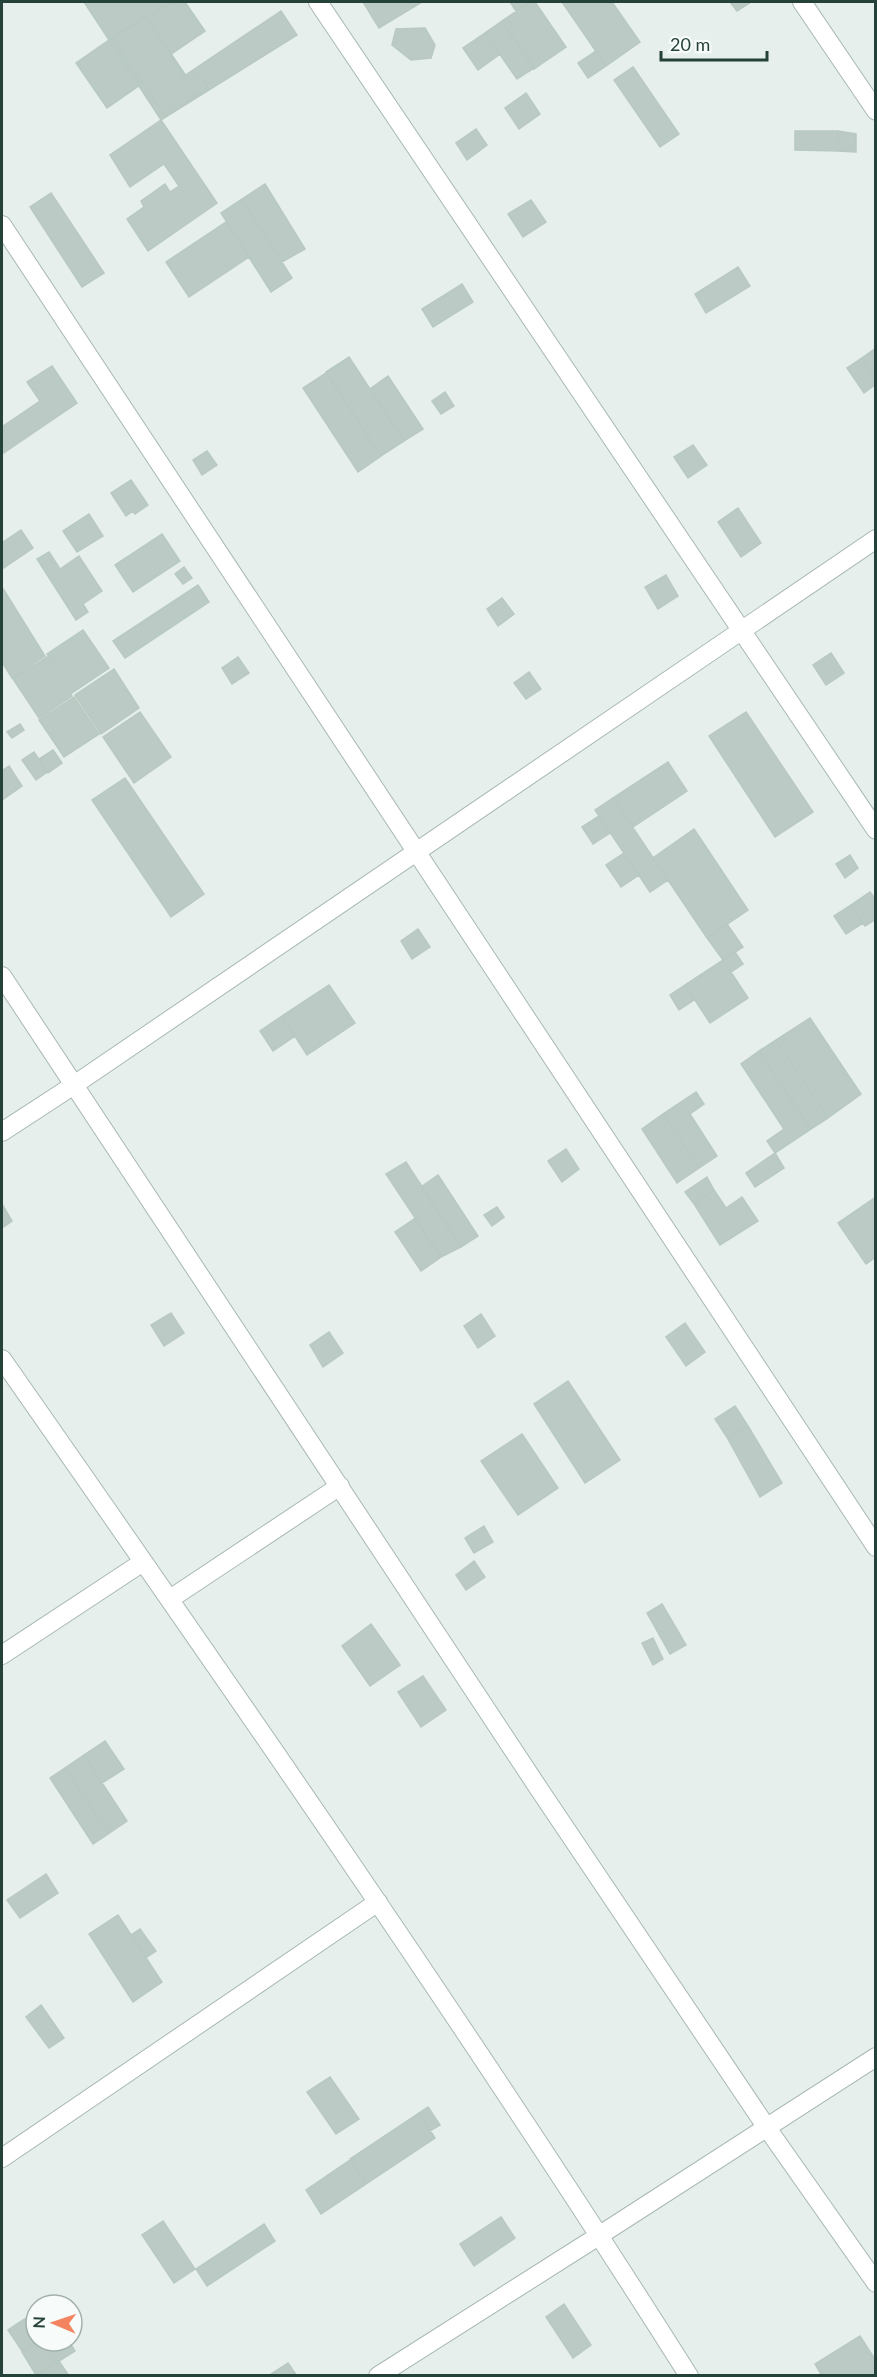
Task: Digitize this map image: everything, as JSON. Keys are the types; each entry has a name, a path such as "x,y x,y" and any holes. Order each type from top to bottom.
{"street":[{"path":"318,2 876,830"},
{"path":"802,2 876,111"},
{"path":"2,225 876,1547"},
{"path":"2,1132 876,538"},
{"path":"2,975 539,1789 767,2128 876,2283"},
{"path":"2,1359 378,1902 600,2235 689,2376"},
{"path":"170,1599 340,1486"},
{"path":"2,1655 143,1562"},
{"path":"2,2158 378,1902"},
{"path":"378,2376 876,2057"}],"building":[{"path":"84,2 173,2 109,40"},
{"path":"173,2 185,2 205,31 170,55 184,76 281,11 297,35 161,120 109,40"},
{"path":"363,2 422,2 379,28"},
{"path":"510,2 530,2 516,11"},
{"path":"530,2 535,2 566,47 534,69 502,21"},
{"path":"562,2 612,2 640,42 606,66"},
{"path":"730,2 751,2 737,11"},
{"path":"145,16 191,83 200,76 208,87 165,116 112,38"},
{"path":"502,21 534,68 517,79 485,33"},
{"path":"425,28 435,45 431,58 411,60 392,45 396,29"},
{"path":"485,33 500,54 478,70 463,48"},
{"path":"109,40 140,85 107,108 76,63"},
{"path":"596,51 606,66 588,78 578,63"},
{"path":"633,67 679,134 660,147 614,80"},
{"path":"526,93 540,114 519,129 505,108"},
{"path":"161,120 217,203 148,251 127,219 144,207 141,201 165,184 170,192 179,186 164,164 130,187 110,155"},
{"path":"476,129 487,145 467,160 456,143"},
{"path":"795,131 838,131 838,151 795,150"},
{"path":"838,131 856,134 856,152 838,151"},
{"path":"265,184 305,249 282,262 242,199"},
{"path":"51,193 104,273 82,287 30,207"},
{"path":"242,199 292,278 271,292 221,213"},
{"path":"531,200 546,222 523,237 508,214"},
{"path":"226,222 249,257 189,297 166,262"},
{"path":"738,267 750,286 706,313 695,294"},
{"path":"462,284 473,302 433,327 422,309"},
{"path":"876,348 876,379 862,358"},
{"path":"349,357 404,441 381,456 326,372"},
{"path":"862,358 876,379 876,384 864,393 847,368"},
{"path":"52,366 77,403 2,454 2,427 40,401 27,382"},
{"path":"326,373 381,456 358,472 303,388"},
{"path":"388,376 423,429 404,441 370,389"},
{"path":"445,392 454,406 441,414 432,401"},
{"path":"693,445 707,465 688,478 674,457"},
{"path":"207,451 217,465 202,475 193,460"},
{"path":"131,480 148,505 135,514 133,511 126,516 111,493"},
{"path":"738,508 761,543 741,557 718,522"},
{"path":"89,514 103,536 77,552 63,531"},
{"path":"21,530 33,548 2,569 2,540 3,542"},
{"path":"162,534 180,561 133,592 115,565"},
{"path":"49,552 60,569 79,556 102,591 83,604 88,612 76,620 37,559"},
{"path":"184,567 192,578 183,584 175,574"},
{"path":"666,575 678,596 658,609 645,587"},
{"path":"198,585 209,602 125,658 113,641"},
{"path":"2,587 45,656 12,678 2,662"},
{"path":"502,598 514,614 498,626 487,609"},
{"path":"83,630 109,668 72,693 47,654"},
{"path":"831,653 844,673 826,685 813,665"},
{"path":"47,657 72,696 39,718 13,679"},
{"path":"238,657 249,673 232,684 222,668"},
{"path":"114,669 139,708 101,734 75,695"},
{"path":"529,672 541,689 526,699 514,683"},
{"path":"74,697 99,734 64,757 39,720"},
{"path":"140,712 171,757 134,783 103,737"},
{"path":"746,712 813,812 775,837 709,736"},
{"path":"20,724 24,730 12,738 7,732"},
{"path":"53,750 62,763 48,773 39,759"},
{"path":"34,752 47,772 36,780 22,760"},
{"path":"668,762 687,791 633,827 613,798"},
{"path":"9,766 22,786 2,800 2,771"},
{"path":"125,778 204,894 171,917 92,800"},
{"path":"613,798 668,880 650,892 595,810"},
{"path":"599,816 610,833 593,844 582,827"},
{"path":"694,829 748,910 707,938 653,858"},
{"path":"624,853 639,875 621,887 606,865"},
{"path":"850,855 858,868 845,878 836,864"},
{"path":"870,892 876,900 876,919 865,926 851,905"},
{"path":"851,905 863,923 846,934 834,916"},
{"path":"727,924 743,947 723,960 707,938"},
{"path":"418,929 430,947 412,959 401,941"},
{"path":"735,952 743,964 731,972 723,960"},
{"path":"723,960 748,998 710,1023 685,985"},
{"path":"329,985 355,1023 307,1055 282,1016"},
{"path":"685,985 694,1000 679,1010 670,995"},
{"path":"282,1016 295,1036 273,1051 260,1031"},
{"path":"810,1018 861,1094 828,1118 776,1040"},
{"path":"776,1040 828,1118 811,1129 759,1051"},
{"path":"759,1051 811,1129 775,1153 767,1141 784,1129 741,1064"},
{"path":"696,1092 704,1104 690,1114 717,1156 699,1168 663,1114"},
{"path":"663,1114 699,1168 677,1183 642,1129"},
{"path":"566,1149 579,1169 562,1182 548,1161"},
{"path":"775,1153 784,1168 755,1187 746,1173"},
{"path":"406,1162 461,1247 441,1257 386,1174"},
{"path":"438,1175 478,1236 461,1247 421,1187"},
{"path":"707,1177 714,1190 694,1204 685,1192"},
{"path":"714,1190 726,1208 742,1197 758,1221 720,1245 694,1204"},
{"path":"876,1197 876,1257 866,1264 838,1223"},
{"path":"2,1204 12,1221 2,1228"},
{"path":"497,1207 504,1217 492,1226 484,1215"},
{"path":"414,1219 441,1257 421,1271 395,1232"},
{"path":"171,1313 184,1333 164,1346 151,1325"},
{"path":"481,1314 495,1336 478,1348 464,1326"},
{"path":"685,1323 705,1352 686,1366 666,1337"},
{"path":"329,1332 343,1353 323,1367 310,1345"},
{"path":"568,1381 620,1460 585,1483 534,1404"},
{"path":"735,1406 748,1426 728,1439 715,1419"},
{"path":"748,1426 782,1483 760,1497 728,1439"},
{"path":"522,1434 558,1488 518,1515 481,1461"},
{"path":"484,1526 493,1542 474,1553 465,1538"},
{"path":"474,1561 485,1577 466,1590 456,1575"},
{"path":"662,1604 686,1645 670,1654 647,1613"},
{"path":"371,1624 400,1665 370,1686 342,1646"},
{"path":"653,1638 663,1659 653,1665 642,1643"},
{"path":"423,1676 446,1710 421,1727 398,1692"},
{"path":"105,1741 124,1769 102,1783 84,1755"},
{"path":"84,1755 127,1821 108,1834 65,1768"},
{"path":"65,1768 108,1834 93,1844 50,1778"},
{"path":"46,1874 58,1893 20,1918 7,1900"},
{"path":"118,1915 162,1982 133,2002 89,1934"},
{"path":"140,1929 156,1951 147,1957 131,1935"},
{"path":"41,2005 64,2038 49,2048 26,2017"},
{"path":"330,2077 359,2119 336,2134 307,2092"},
{"path":"428,2107 440,2125 430,2131 419,2113"},
{"path":"419,2113 435,2138 366,2184 350,2159"},
{"path":"350,2160 366,2184 321,2214 306,2190"},
{"path":"501,2217 515,2238 474,2266 460,2244"},
{"path":"163,2221 195,2269 174,2283 142,2235"},
{"path":"264,2224 275,2241 207,2286 196,2269"},
{"path":"564,2304 591,2345 573,2358 546,2317"},
{"path":"24,2319 24,2350 22,2351 8,2330"},
{"path":"860,2336 876,2361 876,2375 822,2376 815,2364"},
{"path":"22,2352 49,2353 56,2363 36,2375"},
{"path":"49,2353 72,2353 56,2363"},
{"path":"59,2361 69,2376 36,2375"},
{"path":"288,2363 297,2376 268,2376"}]}
